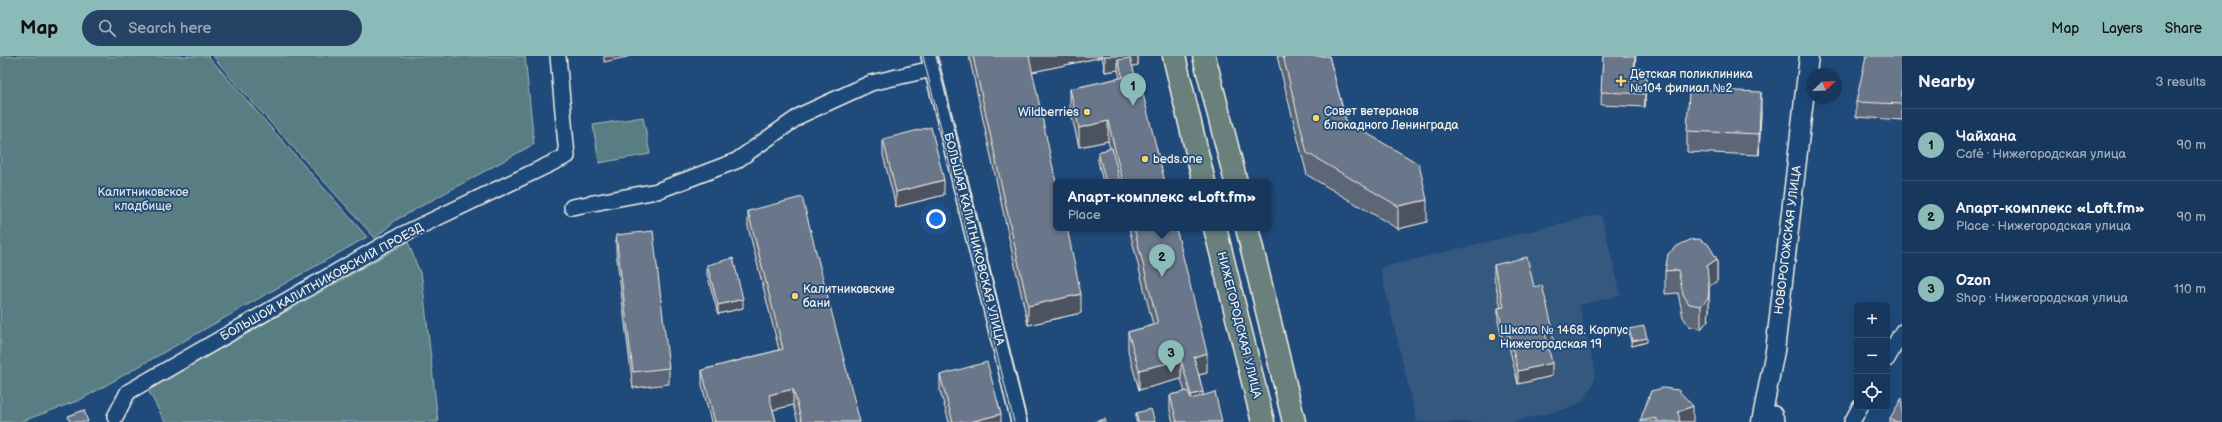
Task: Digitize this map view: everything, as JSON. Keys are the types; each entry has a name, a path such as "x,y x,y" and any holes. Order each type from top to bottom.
{"main road":[{"path":"1174,56 1203,179"},
{"path":"1204,56 1235,179"},
{"name":"НИЖЕГОРОДСКАЯ УЛИЦА","path":"1216,231 1262,422"},
{"path":"1248,231 1294,422"}],"street":[{"name":"БОЛЬШОЙ КАЛИТНИКОВСКИЙ ПРОЕЗД","path":"115,416 128,392 395,238 567,156 558,56"},
{"name":"НОВОРОГОЖСКАЯ УЛИЦА","path":"1771,420 1770,378 1780,317 1809,56"},
{"path":"572,207 657,191 736,161 808,111 871,83 930,63"},
{"name":"БОЛЬШАЯ КАЛИТНИКОВСКАЯ УЛИЦА","path":"930,63 1019,422"},
{"path":"1890,354 1902,332"},
{"path":"1852,422 1858,410"}],"shaded area":[{"name":"Школа № 1468. Корпус Нижегородская 19","path":"1601,214 1621,295 1579,305 1595,369 1594,382 1583,401 1570,408 1512,422 1417,422 1380,268"}],"green space":[{"name":"Калитниковское кладбище","path":"0,56 208,56 367,237 80,400 20,422 0,422"},
{"path":"213,56 525,56 534,144 396,220 375,238 234,82"},
{"path":"643,117 650,154 599,163 593,125"},
{"path":"408,242 422,278 438,422 165,422 148,390"}],"building":[{"path":"973,56 1029,56 1055,179 1053,179 1053,231 1068,231 1081,294 1028,306"},
{"path":"1283,56 1329,56 1346,121 1419,164 1427,200 1398,206 1307,153"},
{"name":"Детская поликлиника №104 филиал №2","path":"1603,56 1635,56 1634,68 1646,69 1645,94 1601,92"},
{"path":"1866,56 1902,56 1902,104 1856,102"},
{"path":"1130,58 1135,75 1123,78 1118,60"},
{"path":"1138,74 1164,179 1122,179 1108,121 1079,128 1070,89"},
{"path":"1689,89 1761,92 1759,134 1687,131"},
{"path":"931,127 944,180 896,192 883,139"},
{"path":"1112,148 1119,179 1105,179 1098,152"},
{"name":"Калитниковские бани","path":"802,197 860,422 802,422 793,389 769,395 776,422 715,422 702,370 783,349 748,211"},
{"path":"653,231 669,368 633,372 616,235"},
{"path":"1135,231 1177,231 1207,353 1194,357 1203,392 1191,395 1181,360 1139,370 1128,332 1158,324"},
{"path":"1699,239 1708,244 1717,259 1707,266 1709,289 1708,298 1701,306 1689,304 1683,294 1678,270 1665,271 1668,254 1677,246 1690,240"},
{"path":"1527,257 1534,287 1542,285 1553,330 1545,332 1552,363 1518,371 1507,325 1502,326 1498,308 1504,307 1494,265"},
{"path":"733,258 743,299 718,305 707,265"},
{"path":"1644,326 1647,338 1632,341 1629,329"},
{"path":"987,362 1001,414 970,422 953,422 940,375"},
{"path":"1663,388 1678,390 1693,406 1678,412 1680,422 1657,422 1657,418 1640,421 1651,391"},
{"path":"1188,391 1191,399 1215,392 1222,422 1177,422 1170,395"},
{"path":"1902,398 1902,422 1896,422 1890,418"},
{"path":"1151,409 1155,422 1138,422 1136,413"},
{"path":"84,410 88,422 70,422 68,416"},
{"path":"1105,419 1106,422 1094,422"}],"tram line":[{"path":"923,56 1014,422"},
{"path":"936,56 1027,422"}],"place":[{"name":"Детская поликлиника №104 филиал №2","path":"1621,81"},
{"name":"Чайхана","path":"1133,106"},
{"name":"Wildberries","path":"1087,112"},
{"name":"Совет ветеранов блокадного Ленинграда","path":"1316,118"},
{"name":"beds.one","path":"1145,159"},
{"name":"Апарт-комплекс «Loft.fm»","path":"1162,277"},
{"name":"Калитниковские бани","path":"795,296"},
{"name":"Школа № 1468. Корпус Нижегородская 19","path":"1492,337"},
{"name":"Ozon","path":"1171,373"}]}
